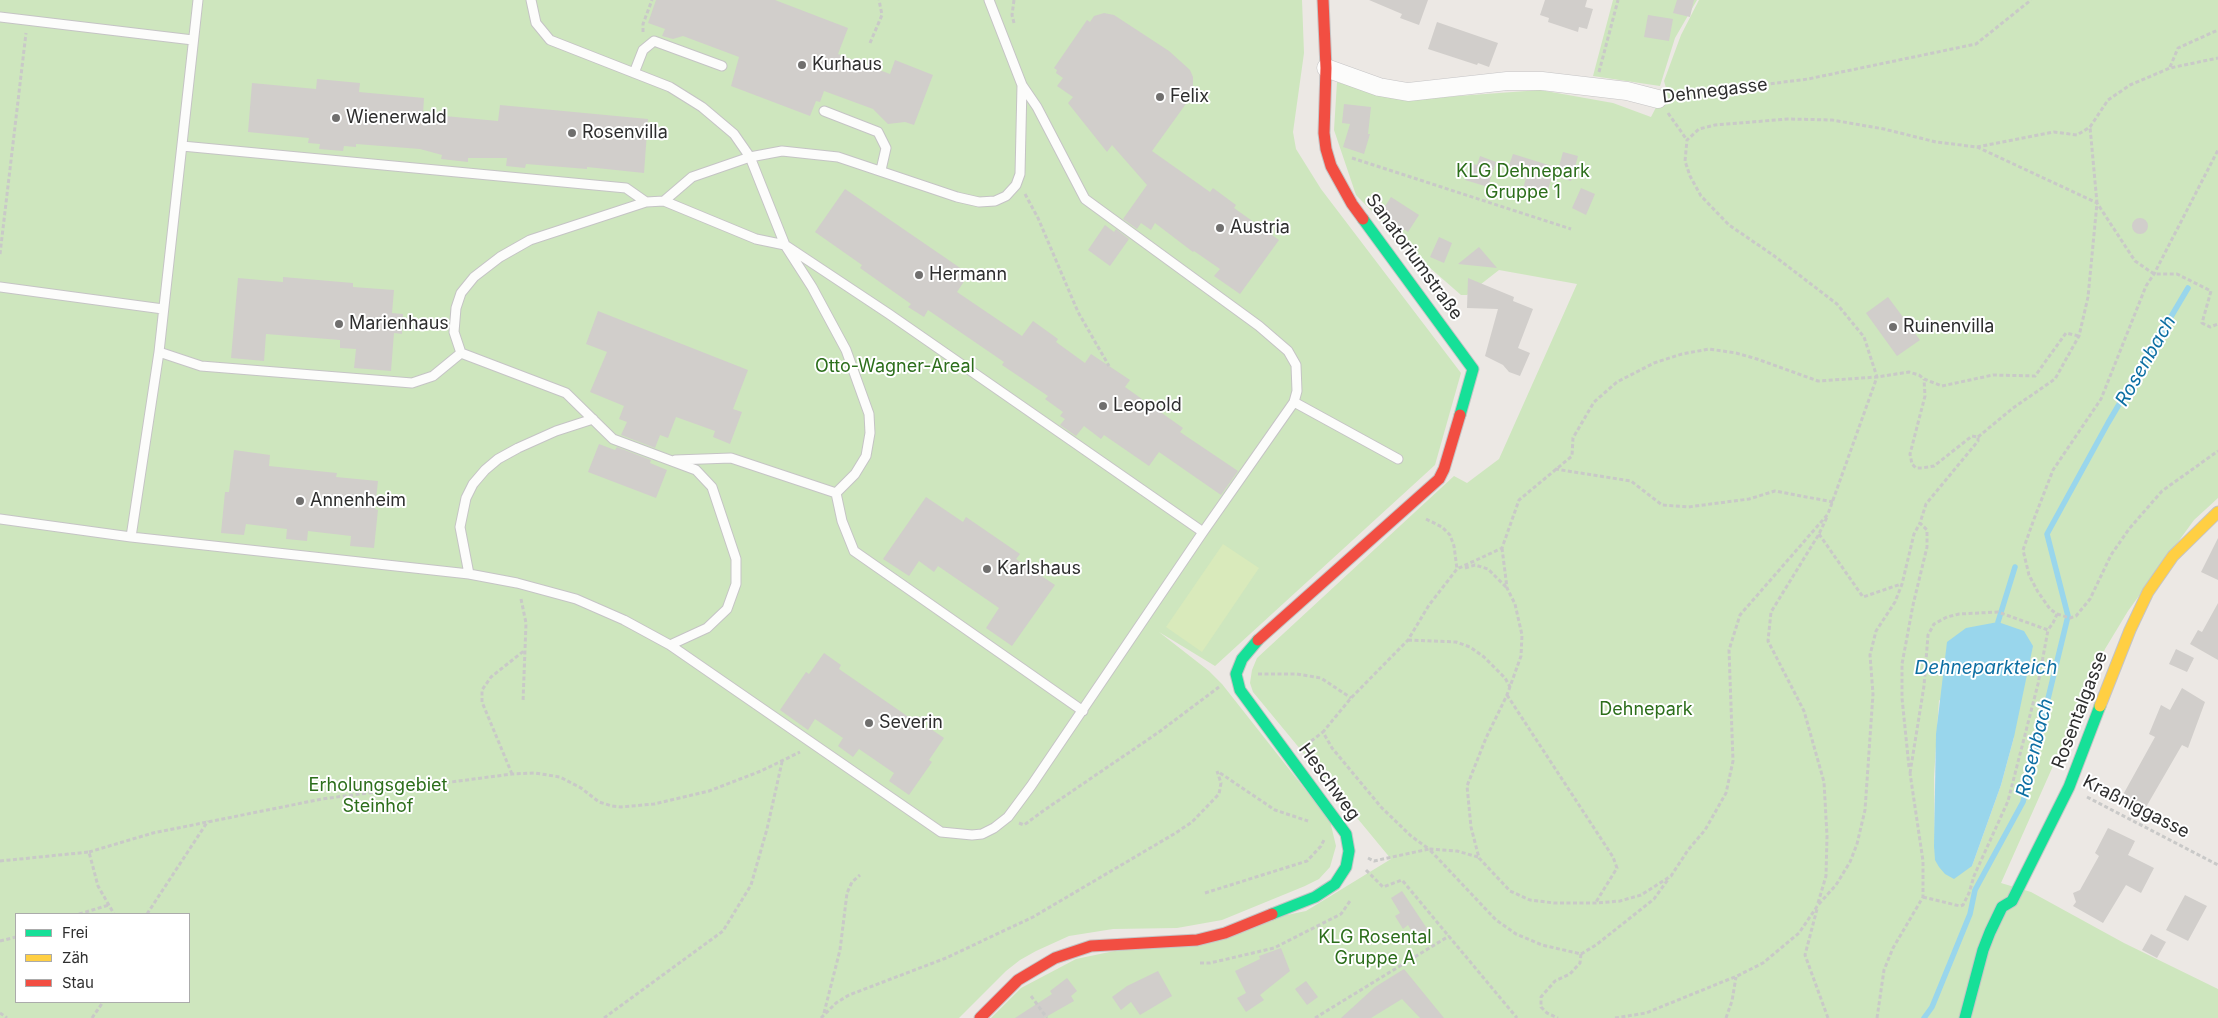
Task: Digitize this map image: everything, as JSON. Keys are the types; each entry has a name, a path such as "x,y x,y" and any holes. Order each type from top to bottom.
{"street":[{"name":"Sanatoriumstraße","path":"1323,0 1326,68 1324,106 1326,149 1331,166 1352,204 1473,369 1444,469 1430,489 1402,512"},
{"name":"Dehnegasse","path":"1326,68 1379,88 1408,92 1507,81 1542,81 1627,91 1658,99"},
{"path":"1236,674 1242,659 1254,644 1402,512"},
{"name":"Rosentalgasse","path":"1965,1018 1983,950 1990,932 2002,907 2012,901 2068,787 2130,630 2148,592 2173,556 2218,512"},
{"name":"Heschweg","path":"1236,674 1240,690 1346,834 1349,855"},
{"path":"980,1018 1018,980 1055,958 1092,946 1197,940 1225,933 1315,898 1335,884 1341,876 1349,855"}],"lane":[{"path":"131,537 159,352 198,0"},
{"path":"0,519 131,537 469,574 517,583 576,599 624,620 670,645 941,832 963,836 982,834 994,828 1008,817 1031,786 1203,532 1294,402 1297,391 1296,365 1288,351 1259,326 1085,198 1037,108 1022,84 989,0"},
{"path":"530,1 536,23 550,40 670,87 702,107 734,134 750,157 785,245 812,287 846,350 869,414 870,433 866,456 855,474 836,493"},
{"path":"0,17 193,40"},
{"path":"634,73 643,50 654,41 722,66"},
{"path":"664,201 692,177 750,157 782,151 838,157 957,197 979,202 995,201 1006,196 1018,180 1021,152 1022,84"},
{"path":"824,111 878,132 886,148 881,170"},
{"path":"182,146 626,188 646,202"},
{"path":"461,354 454,332 456,308 461,293 474,277 500,257 530,240 646,202 664,201 756,239 785,245 953,358 1203,532"},
{"path":"0,287 163,309"},
{"path":"159,352 201,366 412,383 433,376 461,354"},
{"path":"461,354 566,393 613,439 696,470 712,487 736,559 736,584 728,609 707,628 670,645"},
{"path":"1294,402 1398,459"},
{"path":"469,574 460,527 466,498 473,484 492,464 518,448 556,431 593,419"},
{"path":"669,460 731,458 836,493"},
{"path":"836,493 842,521 854,551 1083,711"}],"path":[{"path":"643,50 643,24 652,0"},
{"path":"870,43 882,15 879,0"},
{"path":"1598,75 1618,0"},
{"name":"Dehnegasse","path":"1658,99 1808,79 1976,44 2031,0"},
{"path":"0,254 27,20"},
{"path":"2170,68 2178,48 2218,30"},
{"path":"1687,140 1699,129 1715,124 1788,119 1832,120 1884,129 1936,142 1977,147 2054,132 2077,135 2090,127 2108,100 2130,85 2170,68 2218,58"},
{"path":"1658,99 1687,140 1685,161 1690,176 1701,196 1729,225 1773,255 1837,304 1864,337 1877,377 1833,502 1819,534 1771,612 1768,641 1804,711 1824,782 1827,836 1826,876 1805,955 1828,1018"},
{"path":"1615,1018 1646,1013 1763,963 1800,933 1818,905 1836,885 1850,862 1857,844 1865,810 1872,728 1873,694 1870,655 1876,631 1895,602 1902,584 1914,534 1926,504 1974,447 1978,437 2013,408 2055,379 2079,336 2088,297 2097,203 2090,127"},
{"path":"1977,147 2097,203 2135,261 2154,274 2177,274 2211,291 2202,323 2210,327 2218,324"},
{"path":"1326,149 1571,229"},
{"path":"2218,150 2146,286 2102,399 2053,470 2023,550 2029,575 2050,609 2070,618 2076,616 2090,599 2111,555 2129,529 2162,491 2218,451"},
{"path":"1018,180 1038,218 1078,312 1109,366"},
{"path":"1507,588 1502,548 1519,500 1572,456 1573,438 1594,402 1617,382 1654,363 1682,354 1709,349 1736,352 1818,381 1877,377 1908,372 1942,386 1992,375 2035,376 2066,333 2079,336"},
{"path":"1924,379 1925,396 1910,454 1912,464 1922,468 1934,466 1972,436 1978,437"},
{"path":"1555,469 1631,482 1662,505 1688,507 1749,499 1776,492 1833,502"},
{"path":"1402,512 1424,518 1442,527 1450,536 1454,546 1457,569"},
{"path":"1502,548 1457,569 1438,592 1408,640 1351,698 1323,732 1332,748 1381,807 1411,836 1429,849 1496,920 1516,934 1542,945 1582,954 1596,946 1654,899 1688,850 1705,830 1726,793 1734,761 1729,650 1740,615 1828,514"},
{"path":"1877,1018 1884,970 1893,948 1923,897 1923,861 1910,773 1902,698 1902,664 1913,605 1927,547 1927,530 1920,523"},
{"path":"1819,534 1863,597 1902,584"},
{"path":"1457,569 1475,565 1488,569 1507,588 1515,604 1522,635 1521,656 1508,695 1486,738 1467,786 1471,827 1479,858"},
{"path":"521,599 526,623 523,702"},
{"path":"1910,773 1924,686 1928,634 1934,624 1947,617 1959,614 1998,612 2048,630"},
{"path":"1923,897 1960,906 1964,905 1974,876 2008,801 2038,684 2048,630 2059,614"},
{"path":"1408,640 1456,642 1470,647 1484,657 1505,678 1510,687"},
{"path":"512,774 482,702 482,690 491,677 525,650"},
{"path":"1008,817 1024,825 1159,732 1236,674 1297,674 1321,678 1351,698"},
{"path":"1508,695 1613,858 1617,868 1596,903"},
{"path":"0,861 89,852 152,833 322,799 512,774 536,772 560,777 581,788 598,802 622,808 654,804 709,791 761,771 814,744"},
{"path":"604,1018 723,931 751,886 768,829 782,761"},
{"path":"821,1018 836,1003 849,995 946,958 1033,917 1165,840 1192,822 1219,794 1221,783 1217,771 1275,810 1309,821"},
{"name":"Kraßniggasse","path":"2068,787 2218,865"},
{"path":"148,913 208,822"},
{"path":"1205,892 1307,861 1321,846 1326,834"},
{"path":"1349,855 1374,861 1429,849 1457,850 1479,858 1510,891 1530,900 1554,903 1620,901 1641,895 1671,876"},
{"path":"89,852 98,886 113,913"},
{"path":"1349,855 1370,872 1383,887 1402,880 1517,1018"},
{"path":"824,1014 840,950 848,893 852,882 860,875"},
{"path":"82,913 109,905"},
{"path":"1315,1018 1449,936"},
{"path":"0,941 15,937"},
{"path":"1558,1018 1547,1013 1541,1007 1541,997 1556,981 1570,974 1580,963 1582,954"},
{"path":"1726,1018 1732,1001 1736,976"},
{"path":"92,1018 102,1003"},
{"path":"0,1013 7,1018"}],"green space":[{"name":"Otto-Wagner-Areal","path":"0,0 1302,0 1304,53 1293,132 1296,149 1321,189 1461,373 1435,465 1215,666 1159,632 1209,671 1222,684 1330,821 1336,846 1330,867 1319,879 1305,886 1222,920 1177,928 1113,929 1069,936 1020,960 1006,971 959,1018 0,1018"},
{"path":"1613,0 1697,0 1675,38 1660,86 1593,76"},
{"name":"Dehnepark","path":"1699,0 2218,0 2218,498 2194,520 2128,611 2105,649 2001,883 2031,892 2124,943 2218,989 2218,1018 991,1018 1021,988 1076,959 1306,911 1391,859 1253,692 1250,683 1252,670 1257,658 1454,476 1467,483 1499,459 1577,284 1499,270 1467,295 1461,295 1413,253 1356,195 1334,130 1337,82 1404,100 1540,90 1613,103 1651,117 1666,88 1664,81 1681,35","holes":["1939,700 2014,737 2001,785 1972,866 1935,860 1934,777"]},
{"path":"1223,544 1259,568 1202,652 1166,627"}],"water":[{"name":"Dehneparkteich","path":"1998,622 2024,631 2033,646 2014,737 2001,785 1972,866 1954,879 1945,874 1939,867 1935,860 1934,846 1936,734 1947,642 1966,628"}],"building":[{"name":"Kurhaus","path":"656,0 775,0 848,28 838,54 890,74 895,60 933,75 914,125 905,122 888,124 873,109 824,91 820,102 816,101 810,116 731,86 739,57 683,36 673,39 662,36 665,29 648,23"},
{"path":"1369,0 1428,0 1419,25 1400,18 1402,14"},
{"path":"1545,0 1587,0 1585,7 1593,9 1587,29 1579,27 1578,32 1548,22 1549,18 1540,15"},
{"path":"1677,0 1694,0 1690,17 1673,13"},
{"path":"1104,13 1114,15 1169,51 1190,70 1193,77 1193,94 1152,151 1210,192 1213,188 1236,205 1234,208 1279,240 1240,294 1214,276 1220,269 1193,252 1155,223 1151,230 1141,223 1137,229 1123,219 1147,185 1112,145 1107,152 1068,103 1073,97 1057,86 1063,78 1056,73 1057,70 1054,68 1087,20 1090,22 1094,16"},
{"path":"1648,15 1673,19 1669,41 1644,37"},
{"path":"1437,22 1498,43 1489,67 1428,49"},
{"path":"317,79 360,83 359,92 424,98 423,114 498,121 500,105 648,119 644,173 587,167 587,169 526,164 525,168 506,166 507,158 468,158 468,162 441,159 442,155 420,149 356,144 356,147 344,146 343,151 319,149 320,144 308,143 309,138 248,132 252,83 316,89"},
{"path":"1344,104 1371,107 1368,134 1370,134 1364,154 1343,147 1350,124 1342,123"},
{"path":"1563,152 1578,156 1571,181 1556,177"},
{"path":"1513,154 1555,167 1545,199 1522,192 1526,178 1507,171"},
{"path":"1480,156 1496,162 1488,187 1465,180 1473,164 1477,165"},
{"path":"1581,188 1595,194 1586,215 1572,208"},
{"path":"845,189 969,274 957,292 1022,336 1033,321 1058,339 1056,342 1085,363 1091,354 1130,380 1125,387 1183,428 1180,432 1238,471 1221,495 1159,452 1149,466 1104,435 1101,439 1084,426 1076,436 1060,425 1065,419 1060,416 1063,412 1045,399 1048,396 1002,365 1004,362 928,310 924,317 908,307 911,304 860,268 862,265 815,232"},
{"path":"1391,197 1419,215 1408,232 1380,214"},
{"path":"2140,218 2148,226 2140,234 2132,226"},
{"path":"1105,225 1114,232 1116,229 1129,239 1110,266 1088,250"},
{"path":"1439,237 1452,243 1444,263 1430,257"},
{"path":"1479,247 1497,268 1458,264"},
{"name":"Marienhaus","path":"283,277 353,283 353,287 394,290 392,313 403,314 402,334 394,333 391,371 354,368 356,349 340,348 340,340 266,334 264,361 231,358 238,278 283,282"},
{"path":"1468,278 1514,297 1513,301 1533,309 1518,348 1530,353 1520,376 1509,372 1503,365 1485,356 1498,309 1467,308"},
{"name":"Ruinenvilla","path":"1888,297 1920,340 1897,356 1866,313"},
{"path":"598,311 748,370 733,409 742,412 730,444 713,437 715,431 676,417 668,438 660,435 655,448 621,435 627,422 619,419 624,406 590,392 607,352 586,344"},
{"path":"599,444 615,450 617,447 651,460 650,463 667,470 656,498 588,472"},
{"name":"Annenheim","path":"234,450 270,455 269,466 337,473 336,477 378,481 375,509 378,510 374,548 350,546 351,536 308,531 307,541 286,539 287,529 246,524 244,535 221,533 225,492 229,492"},
{"name":"Karlshaus","path":"926,497 963,522 966,517 1020,554 1016,559 1055,585 1012,646 986,628 999,608 938,566 934,572 919,561 909,576 883,559"},
{"path":"2218,538 2218,580 2201,572"},
{"path":"2218,603 2218,660 2190,644 2198,630 2202,632"},
{"path":"2176,649 2194,658 2187,672 2169,664"},
{"name":"Severin","path":"824,653 841,665 839,669 926,729 928,727 944,738 929,760 932,762 909,795 889,781 894,773 859,749 853,757 838,746 843,738 815,719 808,730 780,710 806,672 809,674"},
{"path":"2182,688 2205,702 2188,748 2182,745 2142,814 2119,802 2155,737 2149,734 2161,705 2170,710"},
{"path":"2108,828 2135,841 2128,855 2154,868 2141,893 2126,885 2103,923 2073,906 2076,902 2073,893 2080,890 2099,856 2095,853"},
{"path":"1402,891 1432,936 1419,944 1408,925 1403,929 1395,916 1400,913 1391,898"},
{"path":"2185,895 2207,906 2188,941 2166,930"},
{"path":"2151,934 2166,942 2157,958 2142,950"},
{"path":"1281,948 1290,971 1260,995 1264,1000 1246,1012 1237,998 1246,993 1235,971 1260,959 1259,956"},
{"path":"1404,969 1444,1018 1420,1018 1402,999 1371,1018 1341,1018 1375,987"},
{"path":"1158,971 1172,996 1140,1015 1131,1002 1121,1010 1112,997 1127,986"},
{"path":"1067,978 1077,991 1071,996 1074,1001 1044,1018 1015,1018 1052,994 1050,991"},
{"path":"1306,981 1318,997 1307,1005 1295,989"}],"waterway":[{"name":"Rosenbach","path":"1924,1018 1932,1007 1970,914 1975,890 2023,802 2068,616 2047,534 2108,423 2188,288"},
{"path":"1998,622 2015,567"}],"traffic: fast":[{"path":"1363,219 1473,369 1460,415"},
{"path":"1258,640 1242,659 1236,674 1240,690 1346,834 1349,851 1346,867 1335,884 1315,897 1272,914"},
{"path":"1965,1018 1983,950 1990,932 2002,907 2012,901 2069,787 2100,706"}],"traffic: slow":[{"path":"2100,706 2130,630 2148,592 2173,556 2218,512"}],"traffic: jam":[{"path":"1323,0 1326,68 1324,133 1326,149 1331,166 1352,204 1363,219"},
{"path":"1258,640 1439,479 1444,469 1460,415"},
{"path":"980,1018 1018,980 1055,958 1091,946 1197,940 1225,933 1272,914"}],"place":[{"name":"Kurhaus","path":"802,65"},
{"name":"Felix","path":"1160,97"},
{"name":"Wienerwald","path":"336,118"},
{"name":"Rosenvilla","path":"572,133"},
{"name":"Austria","path":"1220,228"},
{"name":"Hermann","path":"919,275"},
{"name":"Marienhaus","path":"339,324"},
{"name":"Ruinenvilla","path":"1893,327"},
{"name":"Leopold","path":"1103,406"},
{"name":"Annenheim","path":"300,501"},
{"name":"Karlshaus","path":"987,569"},
{"name":"Severin","path":"869,723"}],"park label":[{"name":"KLG Dehnepark Gruppe 1","path":"1523,182"},
{"name":"Erholungsgebiet Steinhof","path":"378,796"},
{"name":"KLG Rosental Gruppe A","path":"1375,948"}]}
